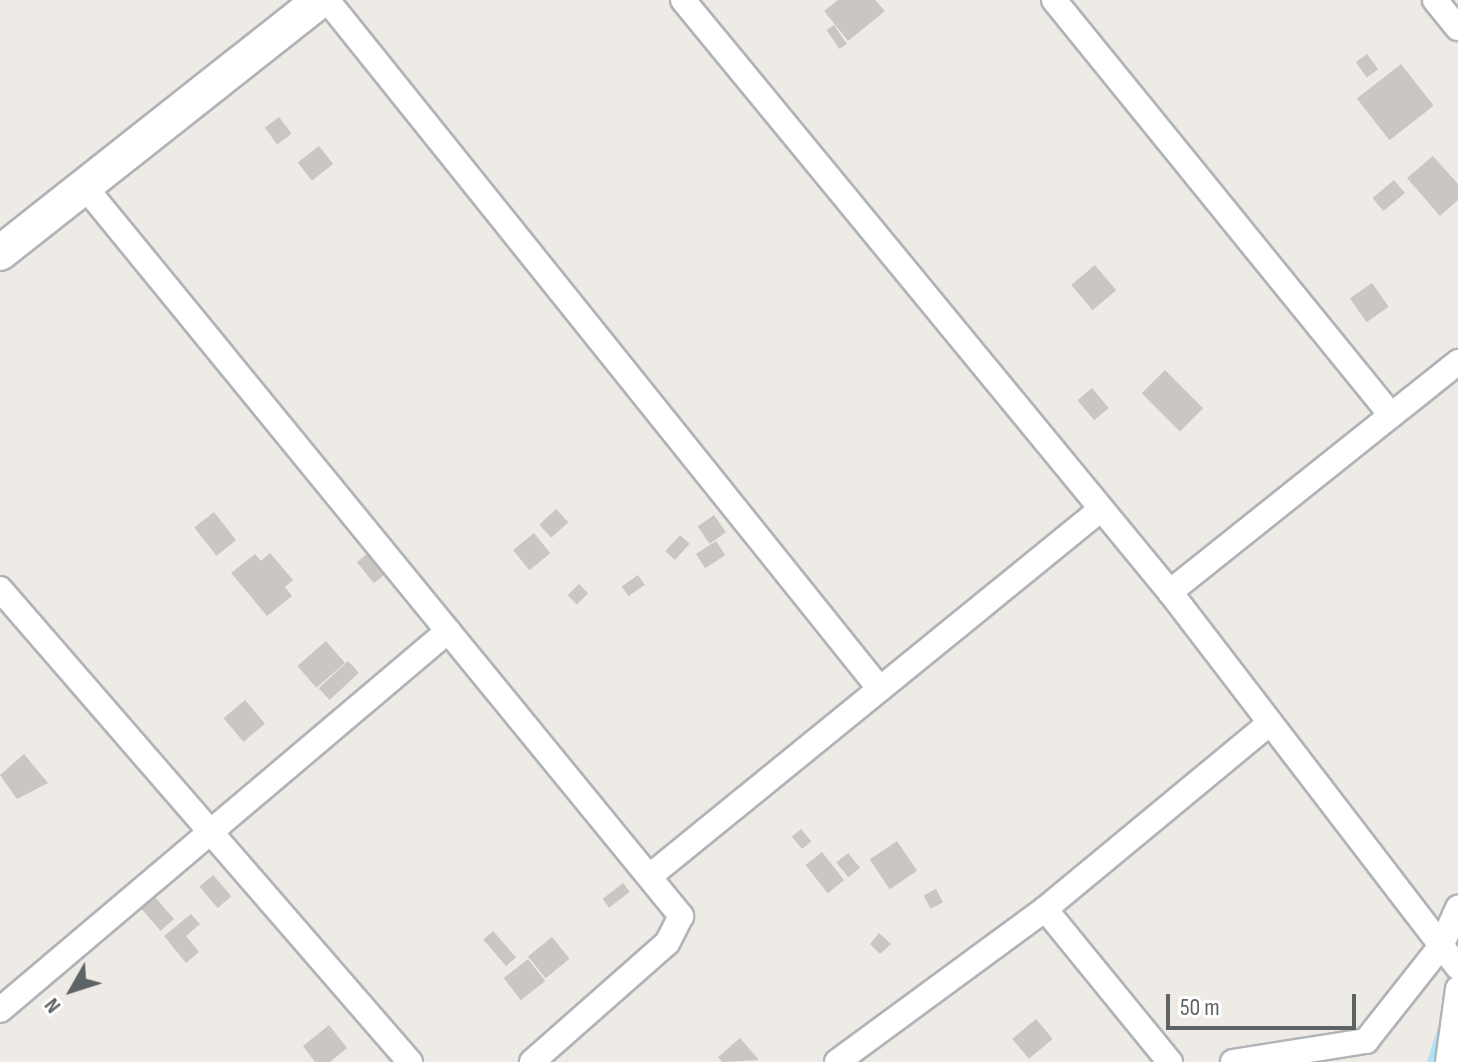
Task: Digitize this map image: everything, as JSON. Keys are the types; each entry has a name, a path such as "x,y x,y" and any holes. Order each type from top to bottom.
{"street":[{"path":"0,253 320,0"},
{"path":"327,0 880,689"},
{"path":"683,0 1170,592 1458,967"},
{"path":"1054,0 1391,415"},
{"path":"1435,0 1458,28"},
{"path":"85,187 681,916 667,943 532,1062"},
{"path":"1170,592 1458,362"},
{"path":"650,876 1100,510"},
{"path":"0,589 410,1062"},
{"path":"0,1010 448,631"},
{"path":"837,1062 1045,909 1270,723"},
{"path":"1233,1062 1366,1041 1441,946 1458,908"},
{"path":"1045,909 1170,1062"},
{"path":"1448,1062 1458,989"}],"building":[{"path":"838,0 875,0 885,11 848,41 824,11"},
{"path":"834,25 847,44 839,49 827,30"},
{"path":"1367,54 1378,69 1367,78 1356,62"},
{"path":"1401,64 1434,106 1390,140 1357,98"},
{"path":"279,117 292,134 277,145 265,128"},
{"path":"319,146 333,164 312,181 298,163"},
{"path":"1433,156 1458,184 1458,200 1440,216 1407,178"},
{"path":"1394,180 1405,193 1383,211 1373,198"},
{"path":"1095,265 1116,290 1092,310 1071,285"},
{"path":"1372,283 1389,307 1367,322 1350,298"},
{"path":"1165,370 1203,408 1180,432 1142,393"},
{"path":"1092,388 1109,408 1094,420 1077,400"},
{"path":"556,509 568,522 551,538 539,525"},
{"path":"214,512 236,540 216,556 194,527"},
{"path":"714,515 726,532 710,544 698,526"},
{"path":"534,533 550,553 529,570 513,550"},
{"path":"680,535 690,544 675,560 665,551"},
{"path":"716,541 725,555 705,568 696,554"},
{"path":"270,553 293,580 285,587 292,596 267,616 231,573 255,554 261,561"},
{"path":"367,554 384,575 374,583 357,562"},
{"path":"638,575 645,585 628,596 622,586"},
{"path":"579,584 588,593 577,605 568,595"},
{"path":"326,641 345,663 316,688 297,666"},
{"path":"348,661 359,673 330,700 319,688"},
{"path":"245,700 265,724 243,742 224,718"},
{"path":"24,754 48,783 17,799 0,775"},
{"path":"801,829 811,841 802,849 792,837"},
{"path":"897,841 917,871 890,889 870,859"},
{"path":"822,852 844,880 828,893 805,865"},
{"path":"848,853 860,868 848,877 836,862"},
{"path":"213,875 231,896 218,908 199,887"},
{"path":"623,883 630,892 609,908 603,899"},
{"path":"936,889 943,902 931,909 924,896"},
{"path":"155,897 174,919 160,931 141,909"},
{"path":"191,914 200,924 186,936 199,952 186,963 164,936"},
{"path":"493,931 516,957 506,966 483,940"},
{"path":"879,933 891,944 880,954 870,944"},
{"path":"552,937 570,959 546,978 528,957"},
{"path":"528,959 545,981 521,1000 504,978"},
{"path":"1036,1019 1053,1039 1029,1059 1012,1039"},
{"path":"329,1025 347,1048 330,1062 315,1062 303,1046"},
{"path":"740,1038 759,1060 722,1062 718,1057"}],"waterway":[{"path":"1431,1062 1443,1025"}]}
